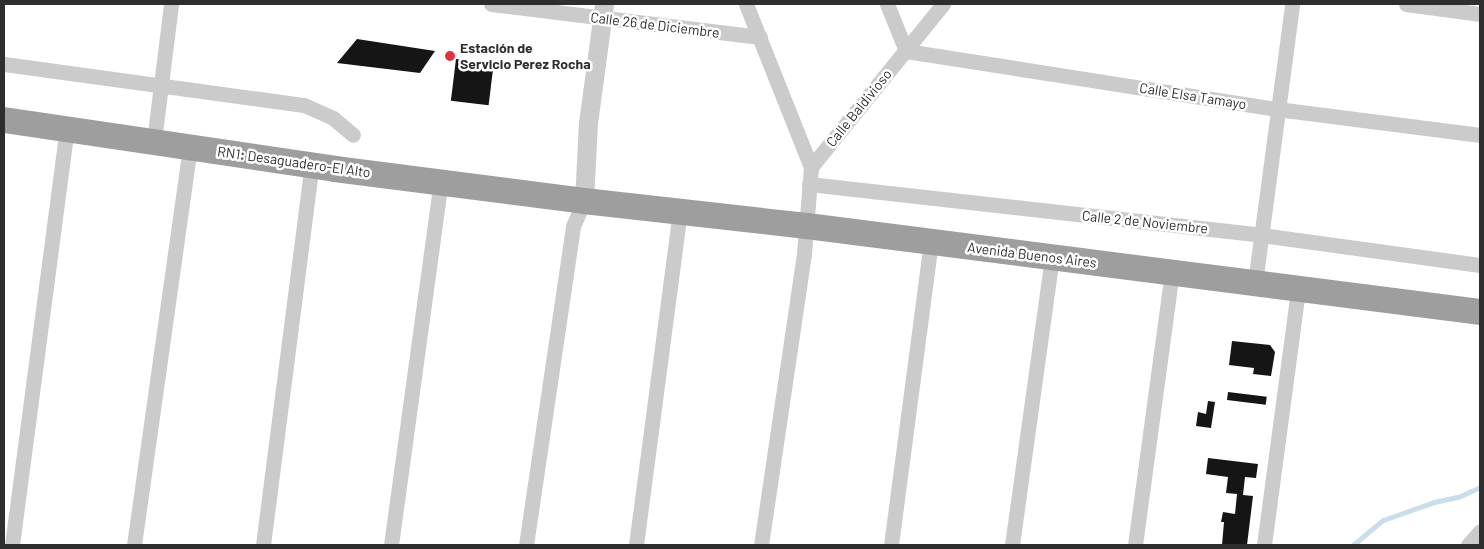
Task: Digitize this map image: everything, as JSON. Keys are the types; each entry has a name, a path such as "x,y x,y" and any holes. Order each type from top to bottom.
{"highway":[{"name":"RN1: Desaguadero-El Alto","path":"4,120 312,165 584,201"},
{"name":"Avenida Buenos Aires","path":"584,201 807,226 1480,312"}],"street":[{"path":"154,141 159,87 171,4"},
{"name":"Calle 26 de Diciembre","path":"491,4 604,11 760,37"},
{"path":"746,4 811,167 807,226 761,545"},
{"path":"887,4 906,51"},
{"name":"Calle Baldivioso","path":"811,167 943,4"},
{"path":"1255,283 1292,4"},
{"path":"1406,4 1480,14"},
{"path":"526,545 573,226 584,201 588,123 604,11"},
{"name":"Calle Elsa Tamayo","path":"906,51 1277,109 1480,135"},
{"path":"4,64 159,87 304,105 333,118 353,135"},
{"path":"12,545 67,129"},
{"path":"134,545 190,146"},
{"path":"263,545 312,165"},
{"path":"391,545 441,182"},
{"name":"Calle 2 de Noviembre","path":"809,184 1261,235 1480,265"},
{"path":"636,545 680,212"},
{"path":"891,545 931,242"},
{"path":"1012,545 1052,257"},
{"path":"1135,545 1172,273"},
{"path":"1264,545 1298,290"},
{"path":"1468,545 1480,531"}],"building":[{"path":"357,39 435,51 420,73 337,63"},
{"path":"456,59 494,64 489,105 451,101"},
{"path":"1232,341 1270,345 1275,352 1271,376 1253,374 1254,368 1229,365"},
{"path":"1228,392 1267,397 1266,405 1227,400"},
{"path":"1208,401 1215,402 1211,428 1196,426 1198,412 1206,414"},
{"path":"1208,458 1258,464 1256,478 1245,477 1243,495 1253,496 1247,545 1222,545 1224,522 1221,522 1223,512 1235,514 1237,494 1226,493 1228,477 1206,474"}],"waterway":[{"path":"1353,545 1383,520 1434,502 1458,497 1480,487"}],"place":[{"name":"Estación de Servicio Perez Rocha","path":"450,56"}]}
